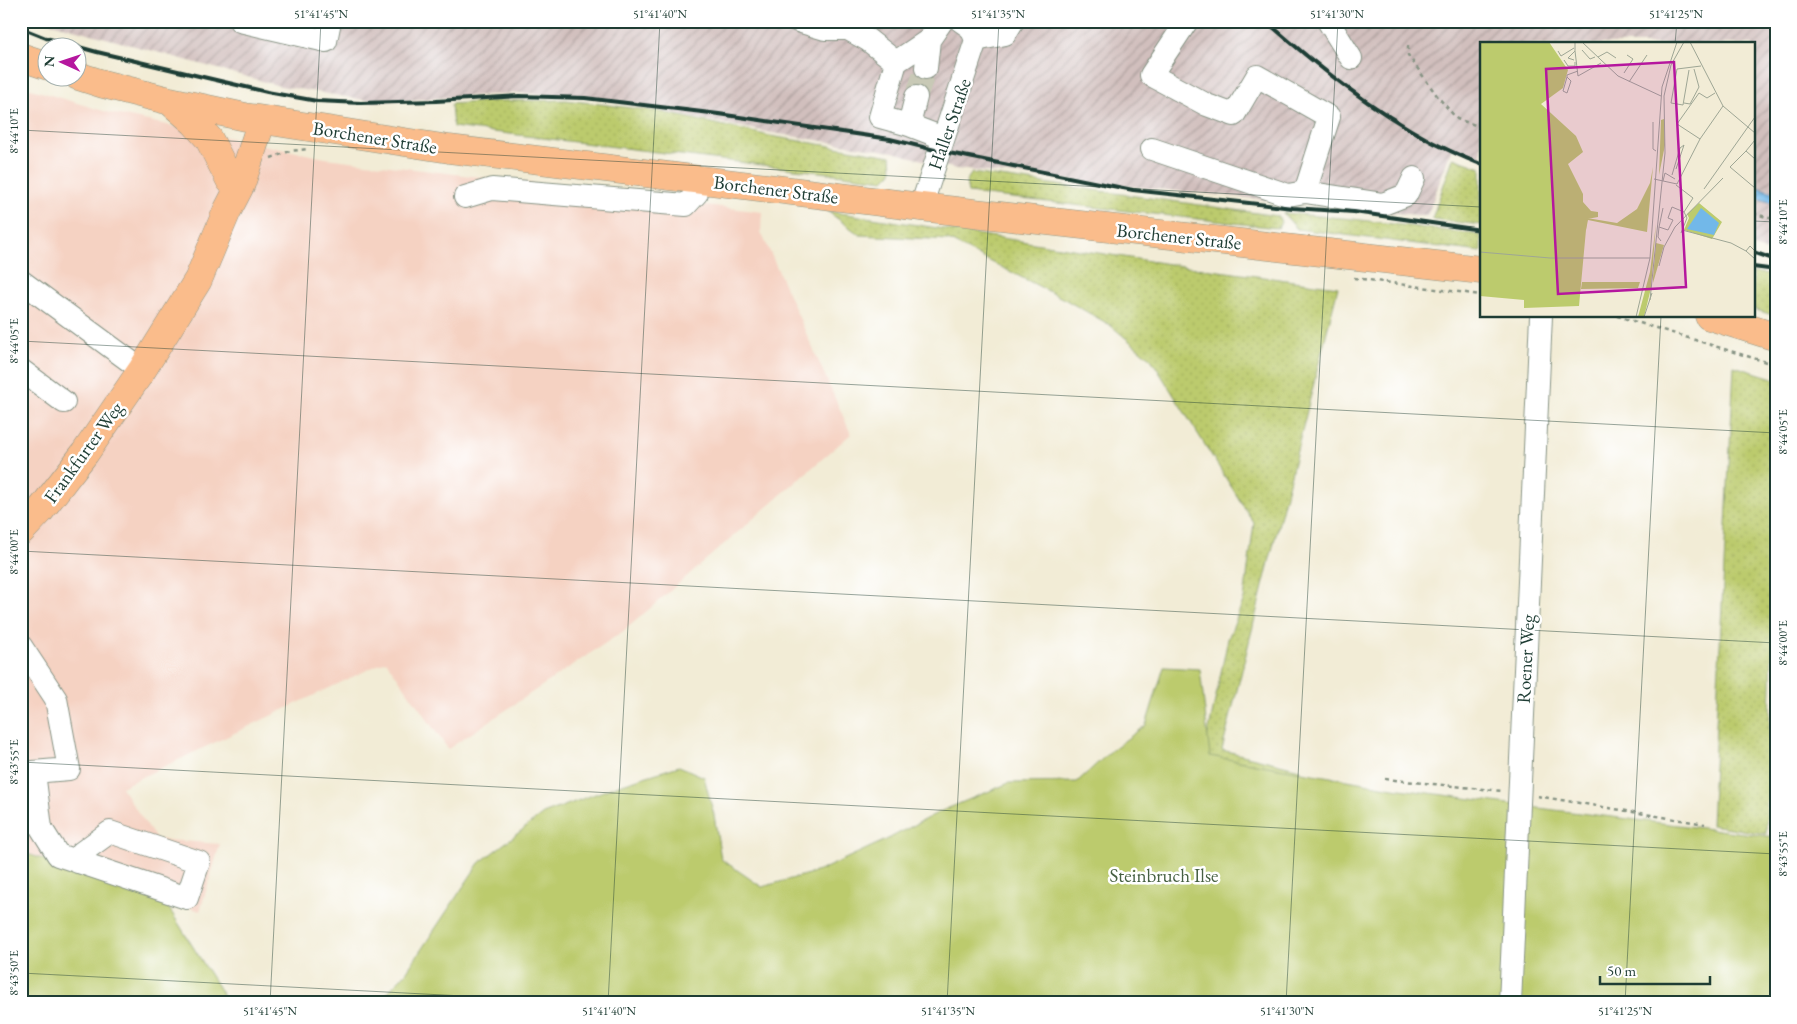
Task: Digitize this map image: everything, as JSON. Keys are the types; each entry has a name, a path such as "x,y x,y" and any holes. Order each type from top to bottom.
{"main road":[{"path":"21,57 38,63"},
{"name":"Borchener Straße","path":"88,79 170,101 254,118 449,148 921,207 1480,270"},
{"path":"170,101 194,122 209,139 230,180"},
{"name":"Frankfurter Weg","path":"227,212 230,180 254,118"},
{"name":"Frankfurter Weg","path":"21,532 40,511 85,453 142,370 198,280 241,184 254,118"},
{"path":"1715,318 1776,338"}],"street":[{"path":"240,21 326,41 330,21"},
{"path":"798,21 825,29 844,25 868,40 896,62"},
{"path":"942,21 929,40 896,62 880,117 909,125 943,138"},
{"path":"961,21 971,28 976,40 1005,34 1013,21"},
{"path":"1187,21 1151,75 1207,105 1234,115 1257,76 1329,118 1305,192"},
{"path":"1328,21 1351,58"},
{"path":"926,68 929,40"},
{"name":"Haller Straße","path":"921,207 976,40"},
{"path":"909,125 916,97"},
{"path":"1152,149 1288,195 1305,192 1383,204 1406,196 1414,178"},
{"path":"465,197 492,189 686,205 697,193 699,179"},
{"path":"21,281 142,370"},
{"name":"Roener Weg","path":"1510,1003 1541,318"},
{"path":"21,370 64,402"},
{"path":"21,646 56,699 70,769 28,772 41,828 58,855 78,862 187,898 199,862 110,832 81,853 78,862"}],"path":[{"path":"1408,46 1408,55 1438,97 1457,119 1480,127"},
{"path":"1754,213 1776,220"},
{"path":"1623,318 1776,365"},
{"path":"1386,779 1492,791"},
{"path":"1552,798 1705,824"}],"shaded area":[{"path":"44,21 1776,21 1776,254 1754,247 1754,42 1480,42 1480,157 1452,148 1427,216 956,169 893,152 772,133 586,96 517,93 377,102 280,86"},
{"path":"21,86 110,113 325,158 762,212 761,232 851,434 625,630 448,749 386,661 121,787 156,839 220,844 200,911 21,851"}],"green space":[{"path":"566,100 657,111 770,136 891,156 892,172 884,180 453,127 451,104 494,101"},
{"path":"1453,158 1480,168 1480,225 1432,219"},
{"path":"972,173 1278,216 1281,222 1278,228 968,193 966,181"},
{"path":"827,211 1182,266 1338,287 1222,750 1300,769 1291,796 1193,805 1228,639 1244,599 1254,523 1151,359 1110,325 1066,300 948,240 860,235"},
{"path":"1283,213 1353,219 1480,235 1480,252 1297,229"},
{"path":"1754,273 1776,274 1776,316 1754,309"},
{"path":"1734,366 1776,379 1776,535 1766,834 1711,825"},
{"name":"Steinbruch Ilse","path":"1164,667 1200,669 1210,756 1393,788 1776,837 1776,1003 377,1003 405,974 479,863 543,814 619,785 679,766 704,777 714,815 721,859 762,887 819,871 886,840 939,812 1009,783 1077,782 1113,749 1146,725"},
{"path":"21,852 162,897 228,1003 21,1003"}],"water":[{"path":"1754,186 1776,193 1776,204 1754,197"}],"tunnel":[{"path":"916,97 926,68"}],"railway":[{"path":"1266,21 1325,71 1388,116 1432,142 1480,164"},
{"path":"21,28 46,38 97,52 267,92 317,101 361,103 519,96 585,98 719,114 890,139 939,151 1133,190 1293,208 1354,212 1480,230"},
{"path":"1754,252 1776,260"},
{"path":"1754,267 1776,270"}]}
